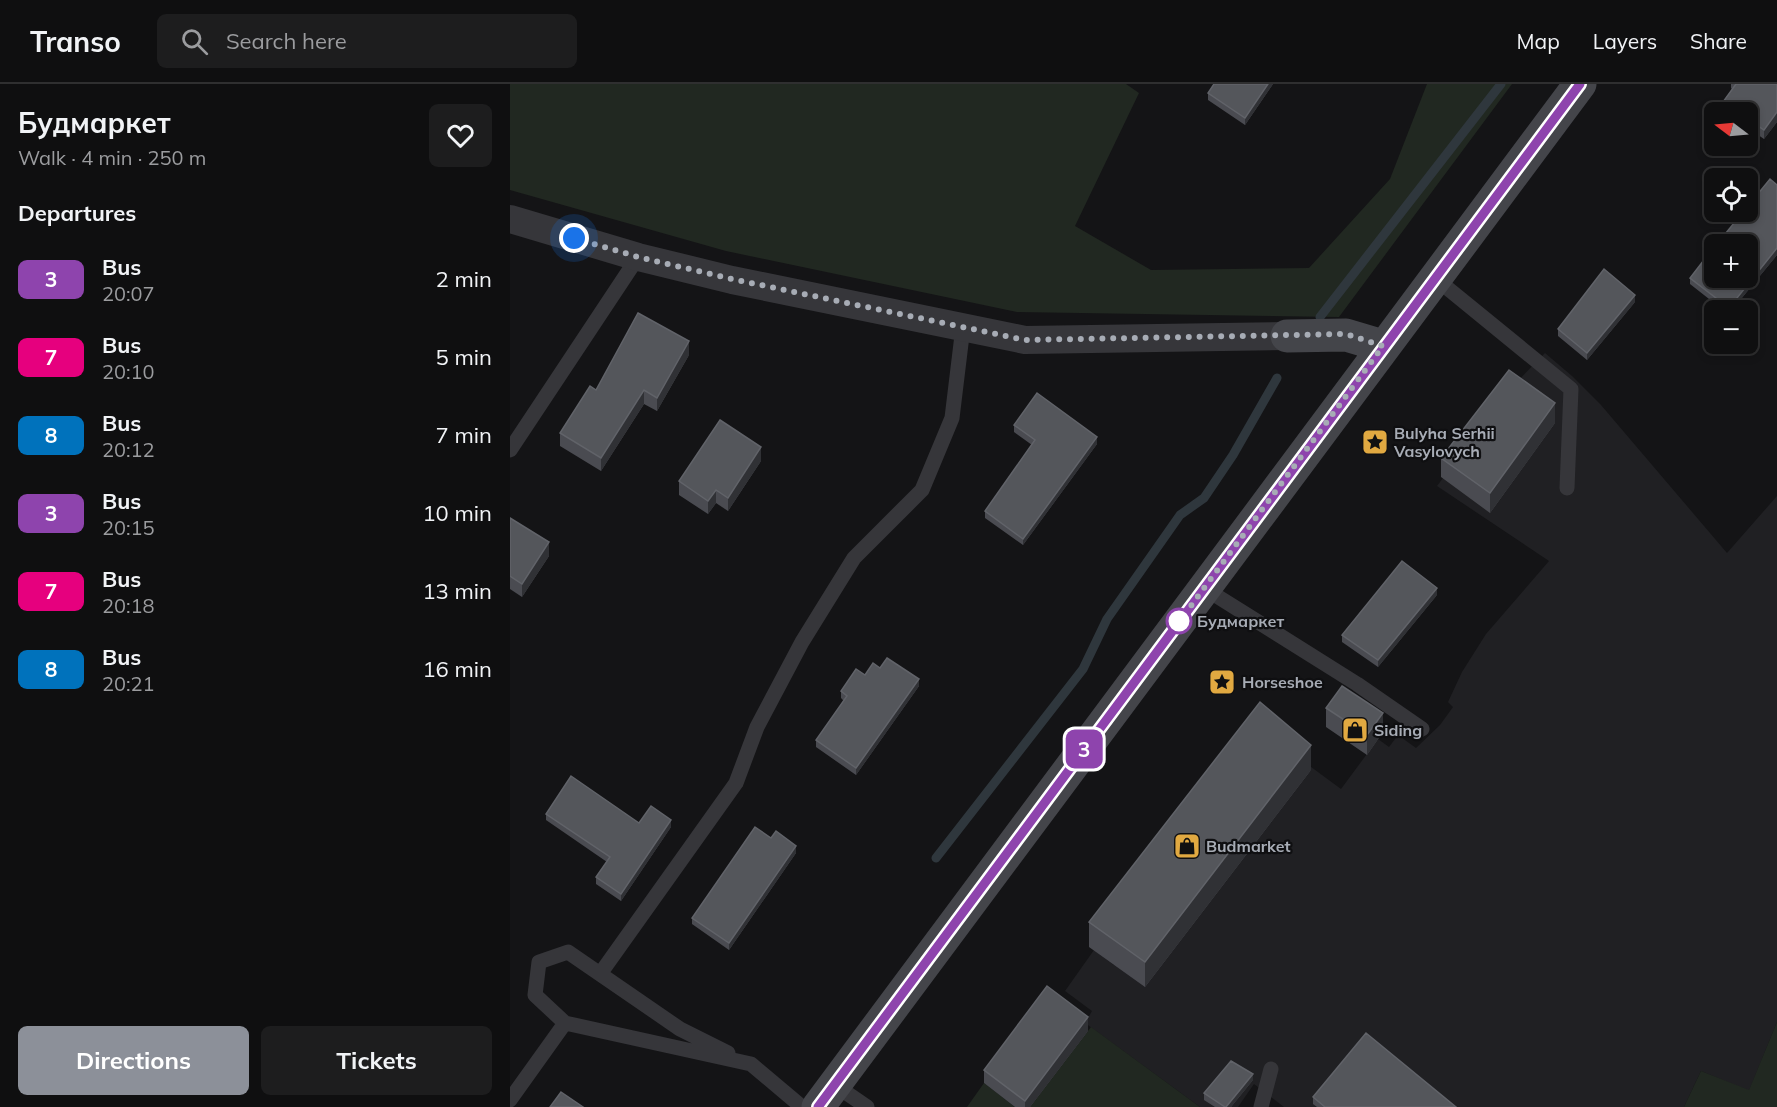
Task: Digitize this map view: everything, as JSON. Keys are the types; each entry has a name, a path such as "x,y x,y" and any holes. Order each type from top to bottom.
{"street":[{"path":"826,1096 1580,84"},
{"path":"510,219 638,257 1025,340 1346,334 1383,346"}],"lane":[{"path":"510,450 638,257"},
{"path":"1435,278 1571,389 1567,488"},
{"path":"600,974 736,783 757,727 802,642 854,558 922,490 952,418 963,327"},
{"path":"1204,588 1357,684 1422,729"},
{"path":"750,1064 565,1023 535,995 539,962 568,952 680,1029 750,1064 802,1107"},
{"path":"510,1100 565,1023"},
{"path":"1261,1107 1271,1069"},
{"path":"826,1096 867,1107"}],"shaded area":[{"path":"510,84 1126,84 1139,93 1075,226 1151,270 1309,268 1390,179 1427,84 1512,84 1339,317 1017,312 726,251 510,190"},
{"path":"1545,353 1601,405 1727,553 1777,496 1777,1022 1749,1091 1701,1071 1684,1107 1284,1107 1254,1084 1238,1107 1200,1107 1085,1023 1092,1011 1065,991 1094,950 1114,965 1284,747 1341,789 1378,739 1389,747 1398,735 1416,748 1440,725 1453,707 1448,702 1462,672 1486,634 1549,561 1437,486 1511,388"},
{"path":"1777,1022 1777,1107 1684,1107 1701,1071 1749,1090"},
{"path":"1091,1027 1200,1107 1030,1107"},
{"path":"984,1083 1015,1107 967,1107"}],"building":[{"path":"1214,84 1268,84 1245,118 1208,93"},
{"path":"1736,84 1777,84 1777,112 1764,130 1758,126 1758,102 1723,102"},
{"path":"1770,179 1777,185 1777,248 1758,272 1758,234 1725,234 1735,222 1758,222 1758,194"},
{"path":"1704,260 1704,288 1745,288 1735,300 1719,300 1690,278"},
{"path":"1604,269 1635,295 1587,353 1558,329"},
{"path":"638,313 689,341 657,398 644,390 601,458 560,433 590,386 596,390"},
{"path":"1509,370 1555,403 1490,493 1441,458"},
{"path":"1037,393 1097,437 1023,539 985,511 1035,440 1014,425"},
{"path":"720,420 761,447 728,498 716,490 708,501 679,481"},
{"path":"510,518 549,542 522,584 510,576"},
{"path":"1402,561 1437,588 1378,660 1342,635"},
{"path":"887,658 919,679 856,768 816,740 847,696 841,691 856,669 865,675 873,663 880,668"},
{"path":"1342,686 1383,713 1367,735 1326,708"},
{"path":"1260,702 1311,745 1145,962 1089,922"},
{"path":"571,776 639,823 651,806 671,820 621,894 596,877 610,857 546,814"},
{"path":"755,827 771,838 776,831 796,846 729,943 692,918"},
{"path":"1047,986 1088,1017 1025,1101 984,1070"},
{"path":"1366,1033 1456,1107 1325,1107 1313,1097"},
{"path":"1231,1061 1253,1074 1225,1107 1204,1093"},
{"path":"561,1092 583,1107 550,1107"}],"waterway":[{"path":"1320,317 1501,84"},
{"path":"936,858 1083,669 1107,619 1180,515 1204,498 1233,455 1277,378"}],"bus line":[{"name":"3","path":"818,1107 1580,84"}],"place":[{"name":"Bulyha Serhii Vasylovych","path":"1375,442"},
{"name":"Будмаркет","path":"1179,621"},
{"name":"Horseshoe","path":"1222,682"},
{"name":"Siding","path":"1355,730"},
{"name":"Budmarket","path":"1187,846"}],"route":[{"path":"574,238 638,257 732,279 1025,340 1346,334 1383,346 1176,626 1179,621"}]}
